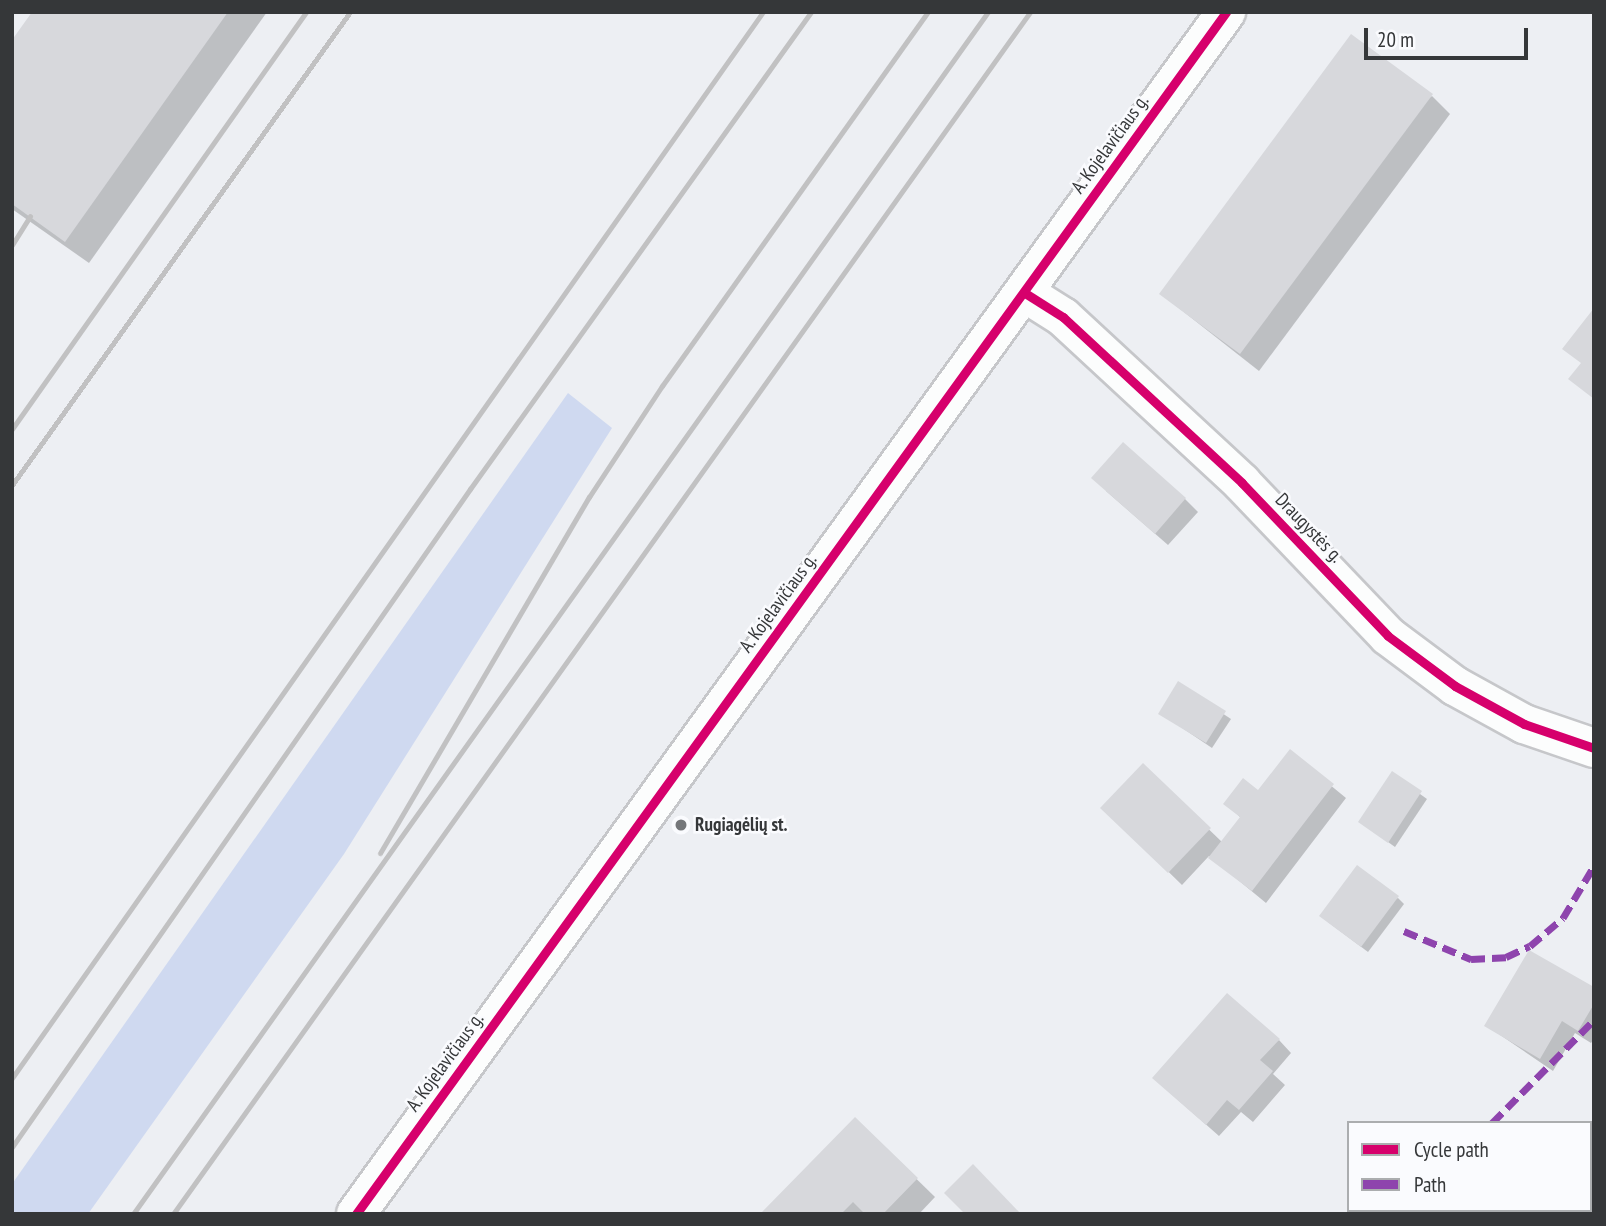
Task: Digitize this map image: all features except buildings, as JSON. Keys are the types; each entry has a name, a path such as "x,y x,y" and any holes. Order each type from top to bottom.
{"street":[{"name":"A. Kojelavičiaus g.","path":"368,1209 1226,12"},
{"name":"Draugystės g.","path":"1025,293 1063,317 1242,483 1388,636 1455,686 1524,723 1594,748"}],"shaded area":[{"path":"568,393 612,428 344,854 88,1214 12,1214 12,1184"}],"railway":[{"path":"12,429 306,12"},
{"path":"12,485 350,12"},
{"path":"12,1078 763,12"},
{"path":"12,1147 470,489 811,12"},
{"path":"380,853 589,497 662,386 928,12"},
{"path":"133,1214 988,12"},
{"path":"173,1214 1030,12"},
{"path":"12,245 30,216"}],"marked path":[{"path":"1404,931 1471,959 1506,957 1530,946 1563,918 1594,866"},
{"path":"1494,1121 1594,1020"}],"cycle path":[{"path":"356,1214 1226,12"},
{"path":"1025,293 1063,317 1242,483 1388,636 1455,686 1524,724 1594,748"}],"place":[{"name":"Rugiagėlių st.","path":"681,825"}]}
